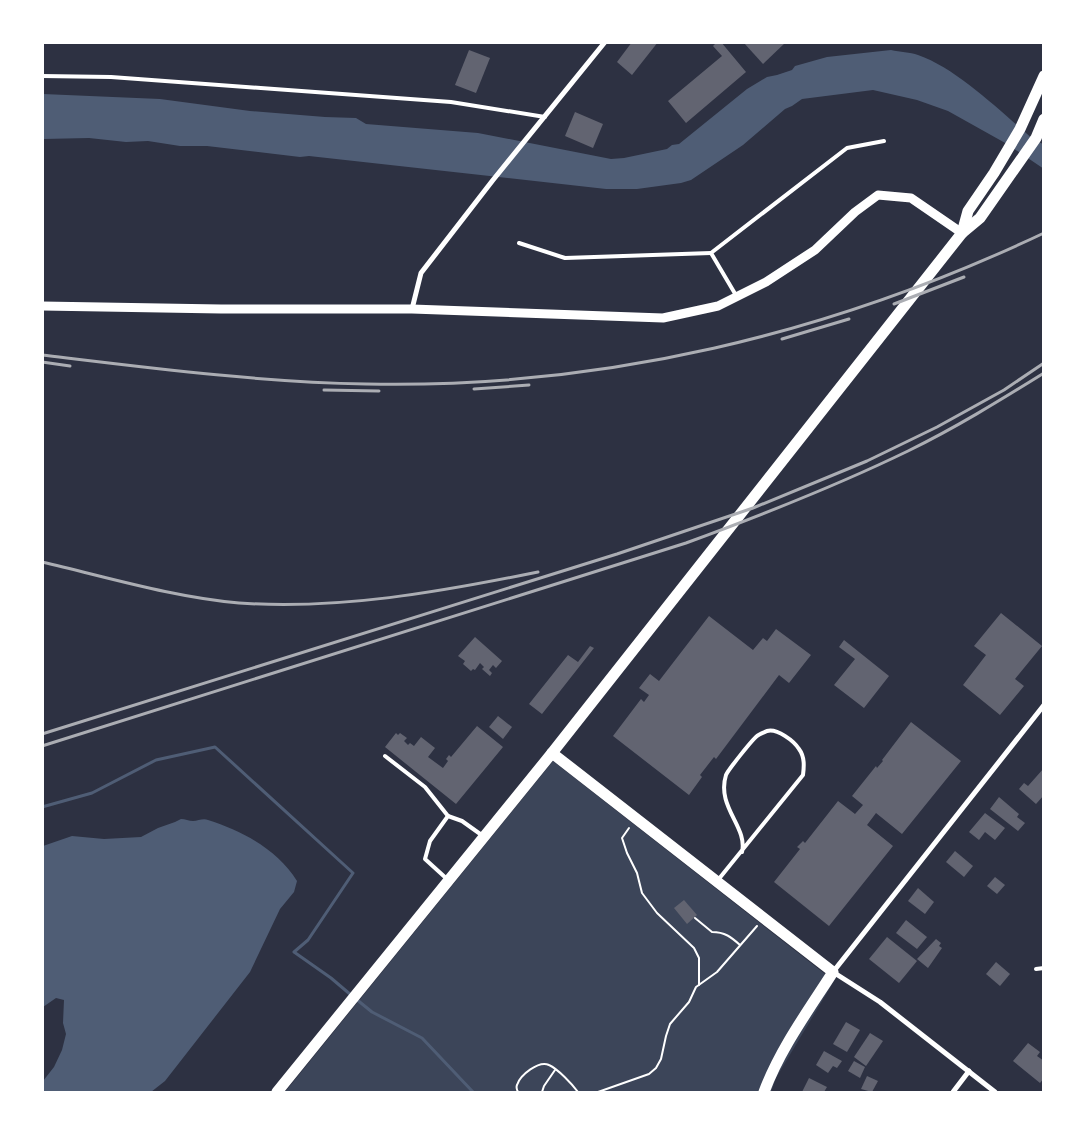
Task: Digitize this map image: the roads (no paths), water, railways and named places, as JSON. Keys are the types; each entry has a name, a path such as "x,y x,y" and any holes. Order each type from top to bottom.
{"main road":[{"path":"962,232 968,211 1020,130 1044,76"},
{"path":"277,1092 552,752 962,232 980,218 1036,138 1044,119"},
{"path":"552,752 833,972 772,1070 764,1092"}],"street":[{"path":"412,309 422,273 493,180 605,42"},
{"path":"42,306 221,309 412,309 663,318 718,306 766,282 815,250 855,212 878,195 911,198 962,232"},
{"path":"995,1092 880,1002 833,972 1044,705"},
{"path":"953,1092 969,1071"}],"lane":[{"path":"42,76 112,77 451,102 545,117"},
{"path":"519,243 565,258 711,253 847,148 884,141"},
{"path":"711,253 737,297"},
{"path":"717,882 742,852 803,775 804,764 800,749 780,732 769,730 757,736 727,773 724,789 727,806 744,844 742,852"},
{"path":"385,756 425,787 448,816 462,821 484,837"},
{"path":"448,816 430,841 425,859 448,881"},
{"path":"1036,969 1044,968"}],"waterway":[{"path":"42,807 92,793 156,760 215,747 353,873 308,940 294,952 331,978 351,995"},
{"path":"356,999 372,1012 422,1038 473,1092"}],"railway":[{"path":"42,355 204,374 326,383 454,383 542,377 628,365 714,348 798,326 881,300 963,269 1044,233"},
{"path":"894,304 964,277"},
{"path":"782,339 849,319"},
{"path":"42,362 70,366"},
{"path":"42,734 617,554 753,508 867,461 937,427 1004,390 1044,363"},
{"path":"42,746 686,543 771,511 881,464 960,424 1044,373"},
{"path":"474,389 529,385"},
{"path":"324,390 379,391"},
{"path":"42,562 189,596 239,603 277,604 352,602 389,598 538,572"}]}
